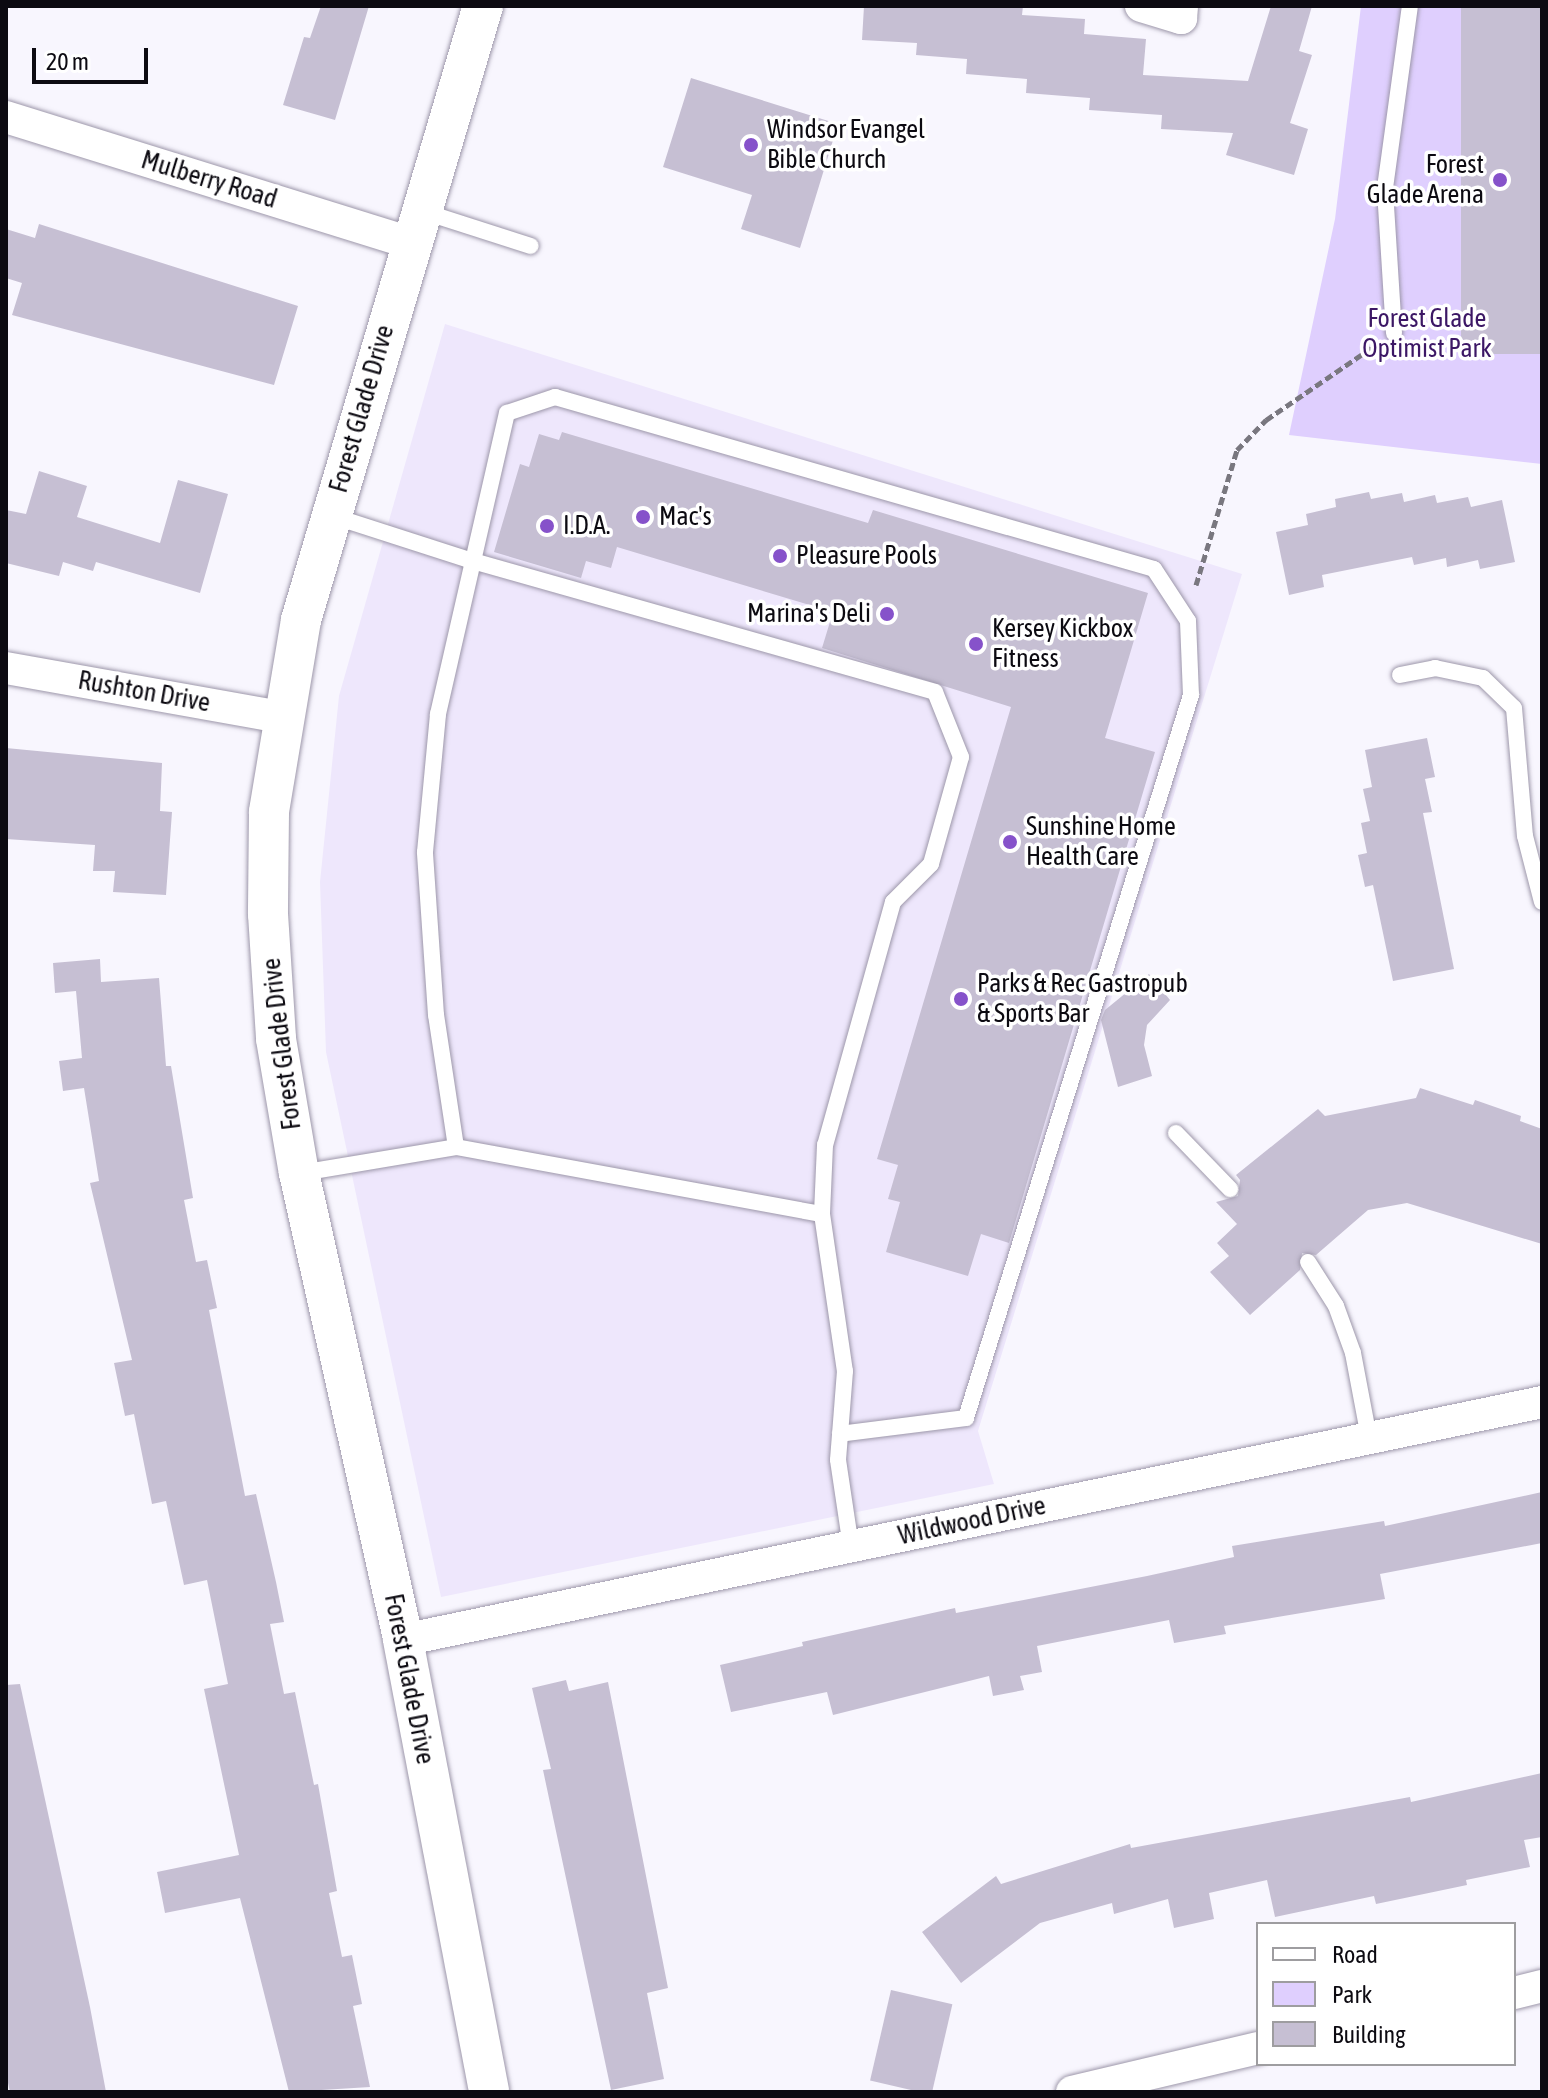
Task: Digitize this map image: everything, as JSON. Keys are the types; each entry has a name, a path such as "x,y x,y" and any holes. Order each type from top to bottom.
{"street":[{"name":"Forest Glade Drive","path":"483,6 301,620 282,717 269,812 268,914 276,1039 299,1173 403,1640 489,2092"},
{"path":"1141,6 1181,18 1182,6"},
{"name":"Mulberry Road","path":"6,117 416,227"},
{"name":"Rushton Drive","path":"6,668 282,717"},
{"name":"Wildwood Drive","path":"403,1640 1542,1402"},
{"path":"1516,1992 1542,1986"},
{"path":"1072,2092 1256,2048"}],"lane":[{"path":"1394,333 1385,188 1410,6"},
{"path":"416,227 531,246"},
{"path":"456,1147 436,1015 425,852 438,714 469,560 507,413 555,397 1154,569 1188,621 1191,695 966,1418 840,1434"},
{"path":"331,515 469,560 935,692 961,757 931,864 893,902 825,1145 822,1214 845,1371 838,1460 851,1547"},
{"path":"1400,675 1435,668 1483,678 1514,708 1525,836 1542,902"},
{"path":"1176,1133 1230,1189"},
{"path":"299,1173 456,1147 822,1214"},
{"path":"1308,1262 1336,1306 1353,1353 1369,1438"}],"path":[{"path":"1188,621 1237,450 1266,420 1394,333"}],"shaded area":[{"path":"445,324 1242,574 978,1431 994,1484 441,1597 326,1052 320,882 339,696"}],"green space":[{"name":"Forest Glade Optimist Park","path":"1361,6 1542,6 1542,464 1289,435 1335,219"}],"building":[{"path":"321,6 369,6 335,120 283,105 304,37 310,38"},
{"path":"864,6 1023,6 1022,15 1085,19 1084,34 1146,39 1143,75 1248,81 1271,6 1312,6 1299,51 1312,55 1290,123 1308,129 1294,175 1226,155 1233,133 1161,129 1162,115 1089,110 1090,98 1026,93 1027,79 966,74 967,59 916,55 917,43 862,40"},
{"name":"Forest Glade Arena","path":"1461,6 1542,6 1542,354 1461,354"},
{"name":"Windsor Evangel Bible Church","path":"691,78 838,124 800,248 741,229 752,195 663,167"},
{"path":"39,224 298,306 274,385 12,315 22,283 6,278 6,229 35,238"},
{"path":"562,432 868,523 873,510 1148,593 1105,738 1155,752 1009,1243 981,1234 968,1276 886,1252 900,1202 888,1199 898,1165 877,1159 1011,707 822,648 833,612 617,547 611,568 586,561 581,578 494,552 520,464 529,467 539,434 559,440"},
{"path":"39,471 87,486 77,517 160,543 178,480 228,494 200,593 96,562 93,571 63,562 59,576 6,563 6,510 26,514"},
{"path":"1369,492 1371,499 1402,493 1404,502 1435,495 1437,503 1468,497 1471,507 1502,500 1515,562 1480,569 1478,560 1447,567 1446,558 1414,565 1412,557 1322,575 1324,587 1289,595 1276,532 1308,525 1306,514 1336,507 1335,499"},
{"path":"1427,738 1435,777 1425,779 1432,812 1423,813 1454,969 1393,981 1373,885 1365,887 1358,855 1367,853 1361,823 1370,821 1363,789 1372,787 1365,750"},
{"path":"6,748 162,763 160,811 172,812 166,895 113,892 115,871 93,871 95,845 6,839"},
{"path":"100,959 101,982 159,978 166,1066 171,1066 193,1198 184,1200 196,1262 207,1260 217,1308 209,1310 245,1496 256,1494 276,1582 284,1622 270,1624 284,1694 295,1692 314,1785 318,1784 337,1891 329,1893 342,1957 352,1955 362,2004 353,2006 370,2087 289,2092 240,1898 165,1913 157,1872 239,1855 204,1689 228,1684 207,1580 184,1585 166,1501 152,1504 134,1414 125,1416 114,1363 132,1360 90,1183 99,1181 84,1088 63,1091 59,1061 82,1058 76,991 55,993 53,963"},
{"path":"1149,974 1170,1000 1147,1025 1144,1045 1152,1076 1118,1087 1101,1020 1105,1010"},
{"path":"1420,1088 1473,1105 1475,1100 1521,1116 1520,1121 1542,1129 1542,1244 1407,1203 1368,1210 1316,1255 1302,1253 1300,1270 1250,1315 1210,1272 1229,1256 1217,1243 1237,1224 1216,1202 1238,1196 1240,1180 1236,1175 1318,1109 1325,1116 1416,1098"},
{"path":"1542,1492 1542,1543 1380,1574 1385,1599 1224,1626 1226,1634 1174,1643 1169,1620 1037,1646 1042,1672 1020,1676 1024,1690 993,1696 989,1676 833,1715 827,1692 731,1712 720,1665 803,1646 802,1642 955,1608 956,1613 1234,1557 1232,1546 1384,1521 1385,1526"},
{"path":"566,1680 569,1691 608,1682 668,1988 647,1993 664,2079 611,2090 543,1770 551,1769 532,1688"},
{"path":"20,1684 106,2092 10,2092 6,2074 6,1685"},
{"path":"1542,1773 1542,1837 1524,1840 1530,1867 1466,1880 1467,1885 1376,1904 1374,1896 1275,1917 1267,1880 1209,1893 1214,1919 1174,1928 1168,1899 1114,1914 1112,1903 1040,1923 961,1983 922,1932 996,1876 1001,1884 1130,1844 1131,1848 1410,1797 1411,1802"},
{"path":"891,1990 952,2004 932,2092 870,2081"}],"place":[{"name":"Windsor Evangel Bible Church","path":"751,145"},
{"name":"Forest Glade Arena","path":"1500,180"},
{"name":"Mac's","path":"643,517"},
{"name":"I.D.A.","path":"547,526"},
{"name":"Pleasure Pools","path":"780,556"},
{"name":"Marina's Deli","path":"887,614"},
{"name":"Kersey Kickbox Fitness","path":"976,644"},
{"name":"Sunshine Home Health Care","path":"1010,842"},
{"name":"Parks & Rec Gastropub & Sports Bar","path":"961,999"}]}
